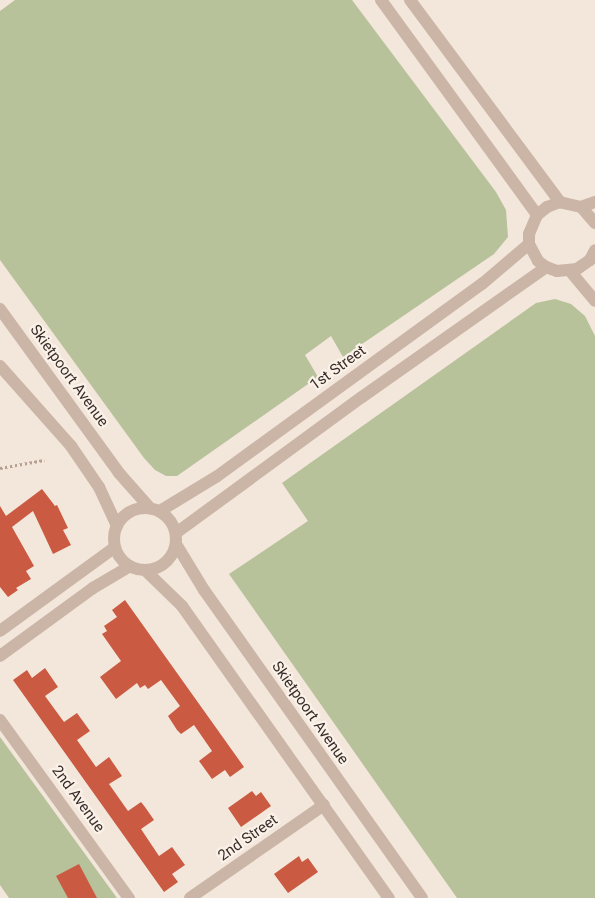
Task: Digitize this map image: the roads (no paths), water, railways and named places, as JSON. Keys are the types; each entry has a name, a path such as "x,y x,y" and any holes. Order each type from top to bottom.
{"street":[{"path":"381,0 537,215"},
{"path":"410,0 560,202"},
{"path":"595,202 581,207 560,202 547,206 531,224 529,244 533,253 546,267 557,272 570,271 584,265 595,253"},
{"path":"581,207 595,223"},
{"name":"1st Street","path":"155,509 216,477 482,284 529,244"},
{"path":"176,538 362,397 546,267"},
{"path":"570,271 595,301"},
{"name":"Skietpoort Avenue","path":"0,308 119,473 155,509"},
{"path":"0,366 71,446 99,487 117,526"},
{"path":"155,509 173,524 176,538 174,552 162,566 145,570 130,566 118,554 115,546 114,536 117,526 130,511 155,509"},
{"name":"Skietpoort Avenue","path":"176,538 204,590 422,898"},
{"path":"0,631 115,546"},
{"path":"0,656 93,588 130,566"},
{"path":"145,570 182,606 389,898"},
{"name":"2nd Avenue","path":"0,720 129,898"},
{"name":"2nd Street","path":"190,898 324,805"}]}
